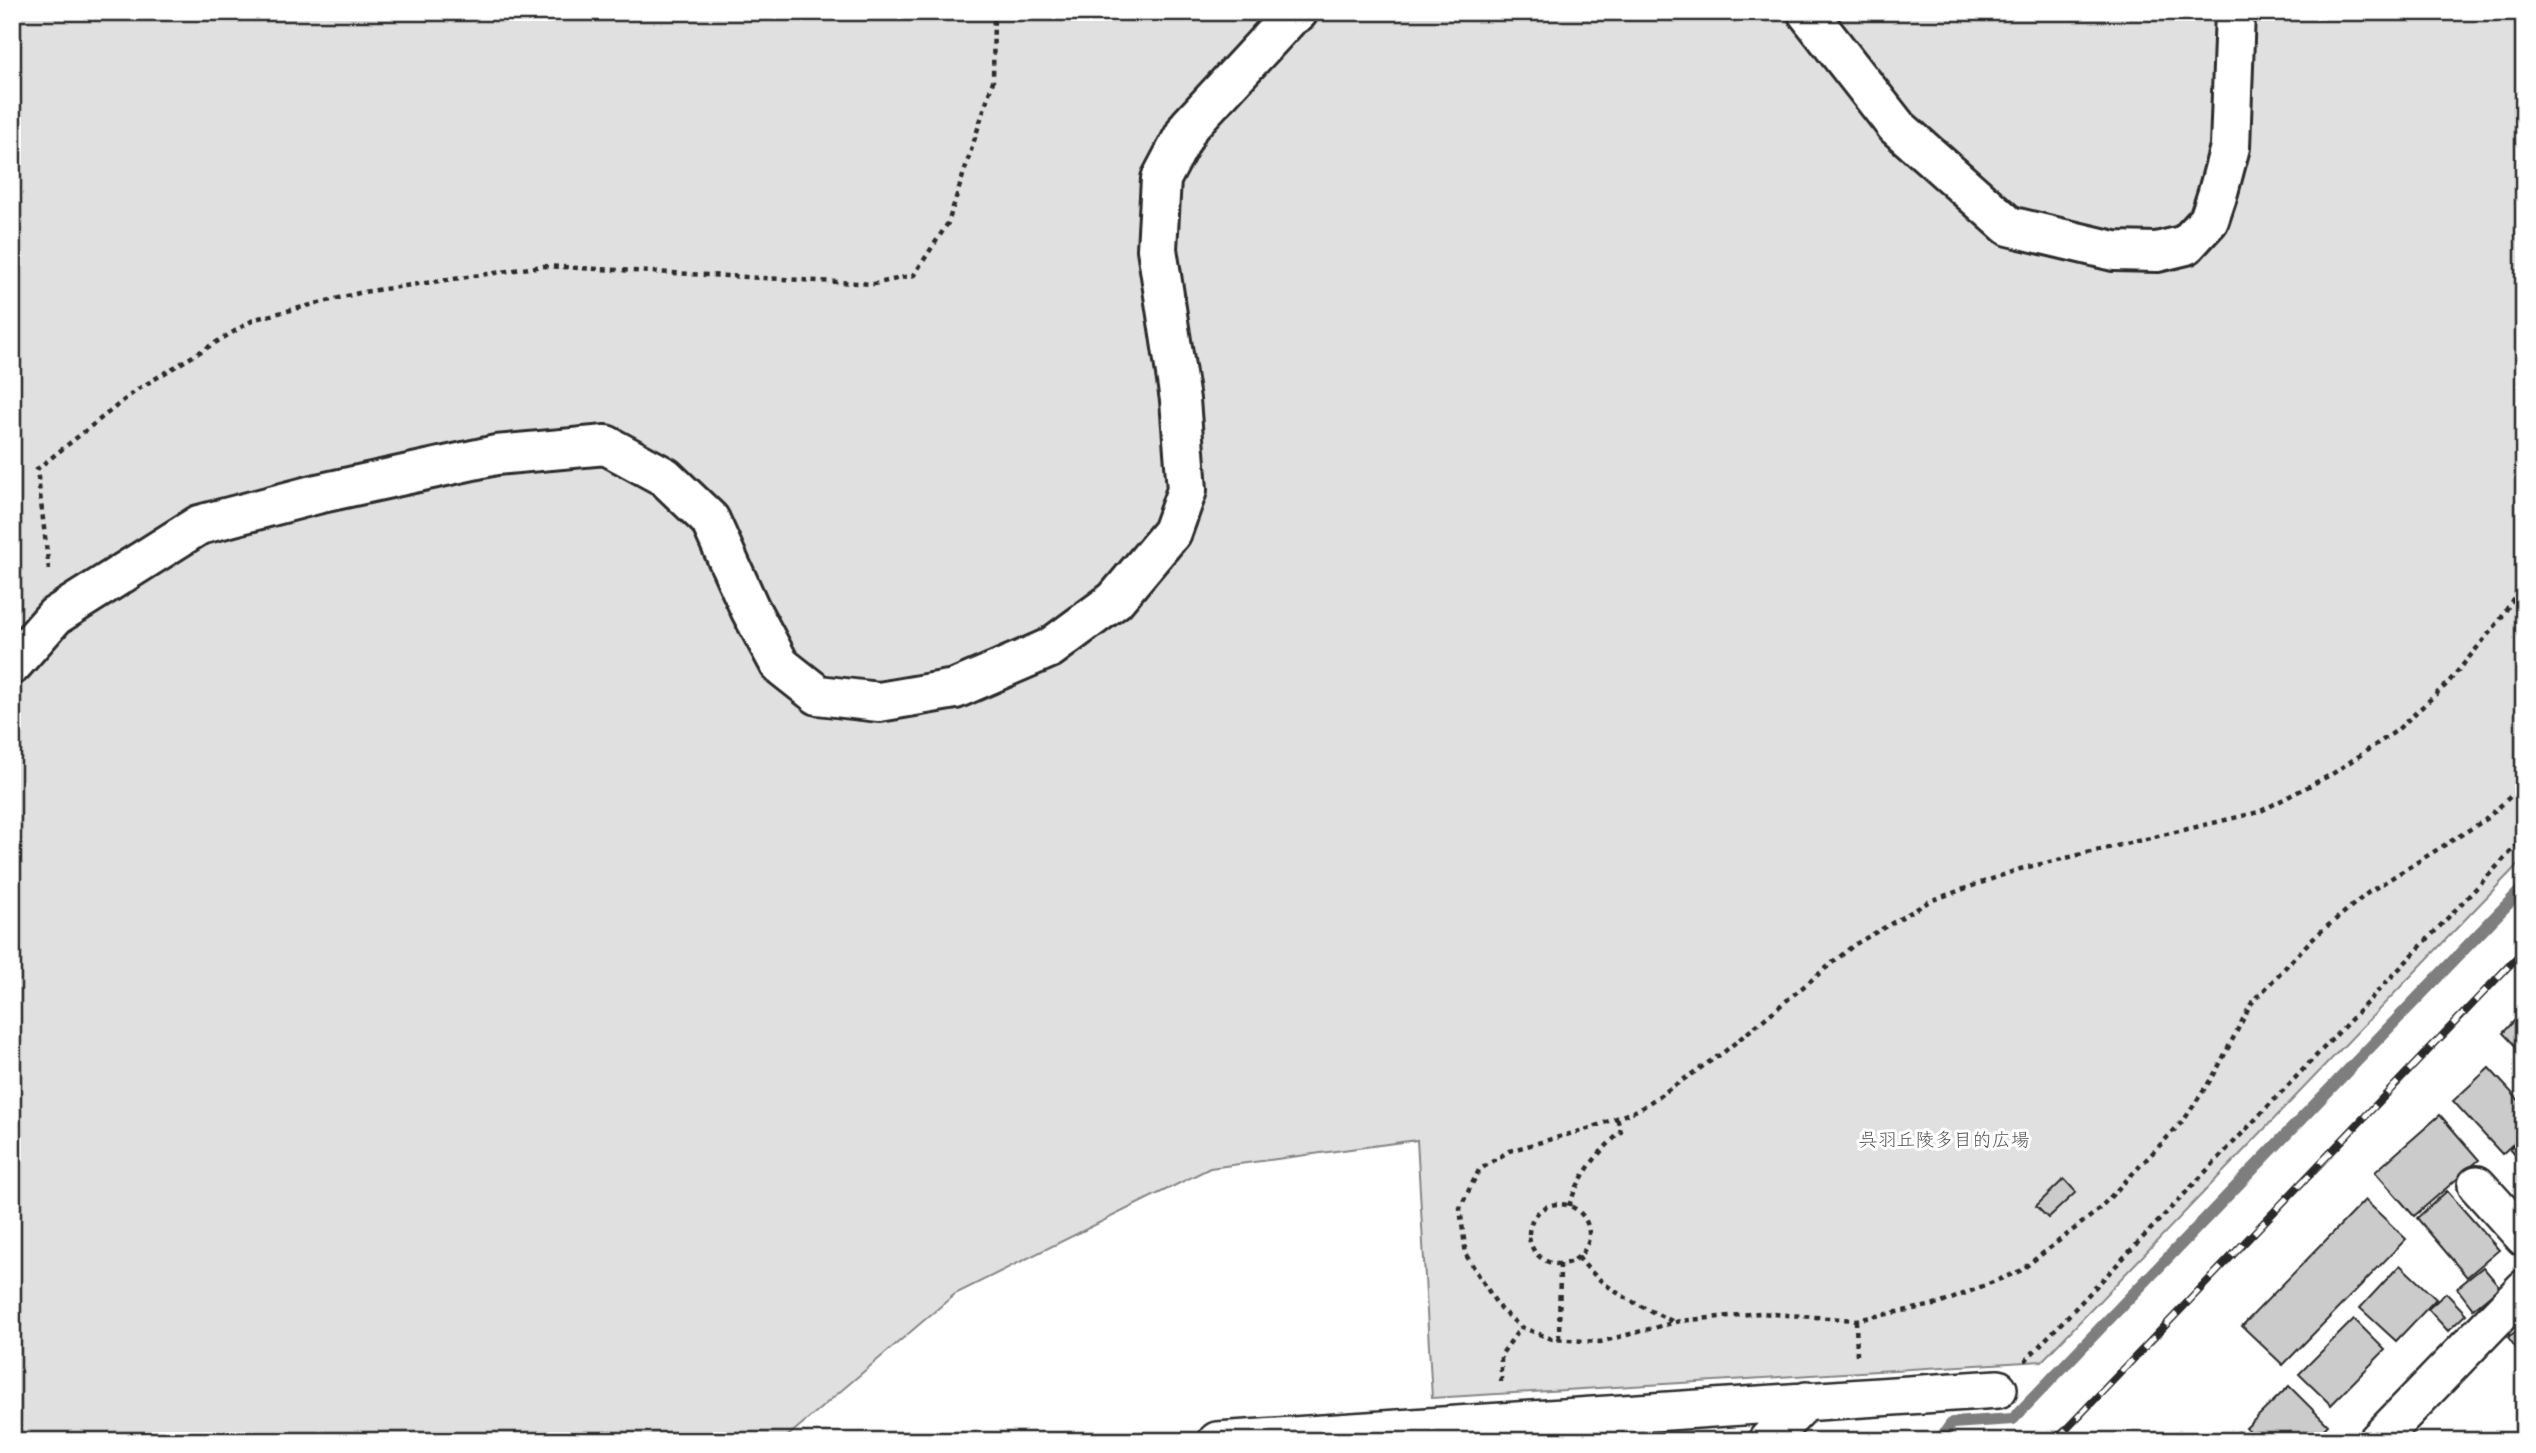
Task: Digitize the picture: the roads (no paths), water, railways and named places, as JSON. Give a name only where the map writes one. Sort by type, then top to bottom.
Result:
[{"type":"street","points":[[12,665],[55,616],[199,525],[317,494],[496,455],[606,445],[665,478],[710,520],[750,609],[780,665],[818,695],[879,702],[955,689],[1050,648],[1115,600],[1172,532],[1186,490],[1180,400],[1157,249],[1160,179],[1189,126],[1289,18],[1298,12]]},
{"type":"street","points":[[1807,12],[1896,126],[2009,226],[2114,251],[2157,253],[2186,245],[2209,220],[2217,196],[2230,147],[2235,12]]},
{"type":"street","points":[[2477,1185],[2524,1237]]},
{"type":"street","points":[[2391,1436],[2524,1289]]},
{"type":"street","points":[[1217,1441],[1408,1435],[1501,1423],[1998,1389]]},
{"type":"street","points":[[1767,1441],[1806,1401]]},
{"type":"waterway","points":[[1939,1441],[1952,1423],[2013,1419],[2524,887]]},
{"type":"railway","points":[[2055,1441],[2524,950]]},
{"type":"park label","name":"呉羽丘陵多目的広場","points":[[1944,1139]]}]
